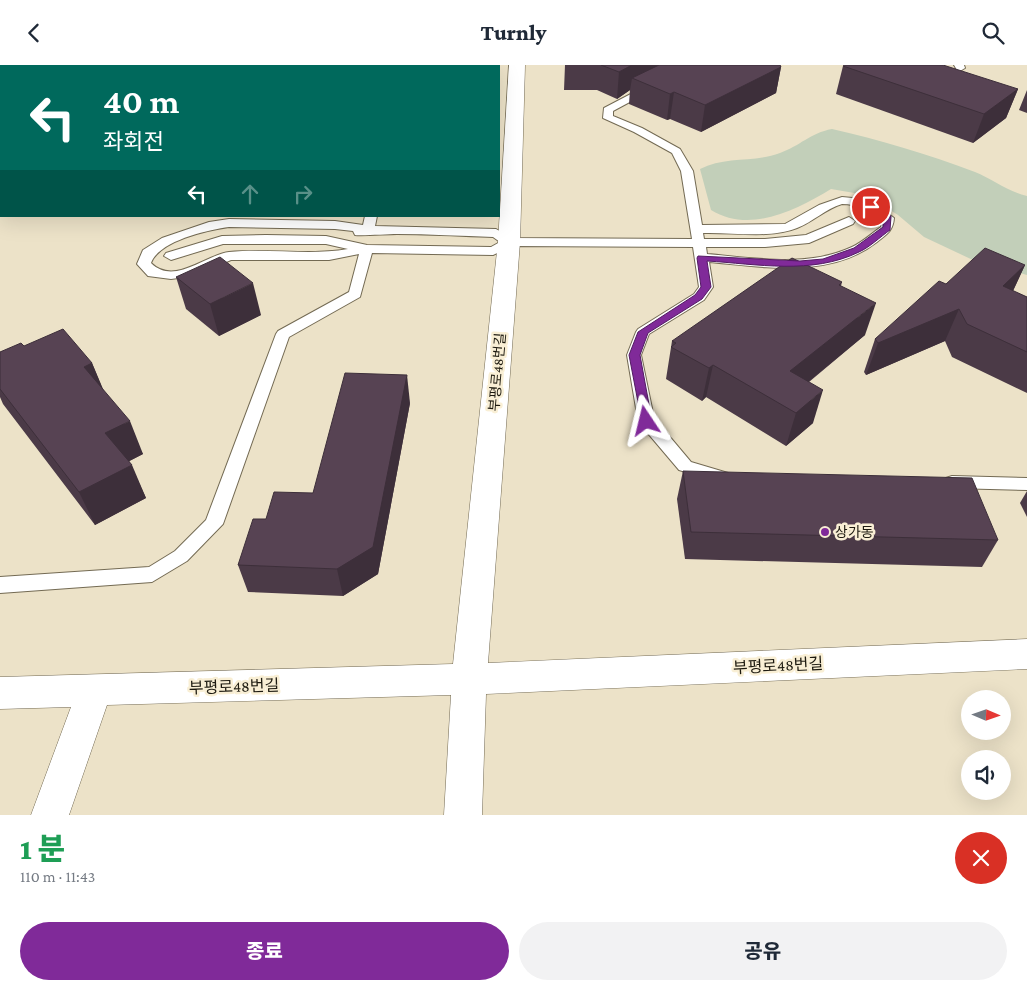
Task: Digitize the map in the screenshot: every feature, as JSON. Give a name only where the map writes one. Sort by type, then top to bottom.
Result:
[{"type":"street","name":"부평로48번길","points":[[463,815],[469,679],[509,242],[517,65]]},
{"type":"street","name":"부평로48번길","points":[[0,693],[469,679],[1027,654]]},
{"type":"street","points":[[50,815],[95,690]]},
{"type":"lane","points":[[656,84],[608,110],[608,118],[638,130],[676,151],[687,171],[706,287],[699,297],[643,332],[634,355],[646,421],[685,467],[719,477],[739,477]]},
{"type":"lane","points":[[509,242],[496,233],[368,230],[335,225],[229,223],[209,226],[167,241],[148,253],[144,264],[153,273],[171,275],[188,273],[229,256],[329,256],[366,249],[493,251],[509,242],[697,235],[781,228],[797,224],[834,201],[851,200],[871,207],[888,218],[887,228],[857,250],[824,262],[800,263],[702,258]]},
{"type":"lane","points":[[368,230],[370,217]]},
{"type":"lane","points":[[697,235],[765,243],[809,239],[849,221]]},
{"type":"lane","points":[[326,240],[368,230]]},
{"type":"lane","points":[[171,256],[222,240],[326,240],[366,249]]},
{"type":"lane","points":[[0,585],[152,574],[181,556],[214,524],[283,334],[355,295],[366,249]]},
{"type":"lane","points":[[933,482],[1027,484]]},
{"type":"green space","points":[[832,129],[940,159],[975,172],[1014,192],[1027,196],[1027,275],[975,261],[924,237],[898,215],[866,195],[831,189],[803,205],[757,219],[741,220],[726,217],[711,210],[700,169],[719,162],[760,158],[780,153],[817,133]]},
{"type":"building","points":[[601,65],[632,65],[619,72]]},
{"type":"building","points":[[659,65],[780,65],[781,67],[705,105],[674,92],[670,94],[632,78]]},
{"type":"building","points":[[943,65],[1018,89],[984,114],[843,66]]},
{"type":"building","points":[[985,248],[1025,265],[1003,286],[1027,297],[1027,352],[967,324],[959,309],[878,343],[875,339],[939,281],[946,284]]},
{"type":"building","points":[[220,257],[253,283],[210,304],[176,277]]},
{"type":"building","points":[[792,258],[842,282],[839,285],[876,303],[790,371],[823,390],[796,413],[713,365],[709,368],[671,347],[676,343],[672,341]]},
{"type":"building","points":[[63,329],[92,363],[84,367],[130,421],[105,433],[132,465],[79,492],[0,389],[0,352],[21,343],[24,346]]},
{"type":"building","points":[[345,373],[407,375],[373,547],[337,569],[238,565],[253,519],[266,519],[274,492],[313,493]]},
{"type":"building","points":[[683,471],[972,478],[998,540],[691,532]]},
{"type":"place","name":"상가동","points":[[825,532]]},
{"type":"route","points":[[646,421],[634,355],[643,332],[699,297],[706,287],[702,258],[800,263],[824,262],[857,250],[887,228],[888,218],[871,207]]}]
